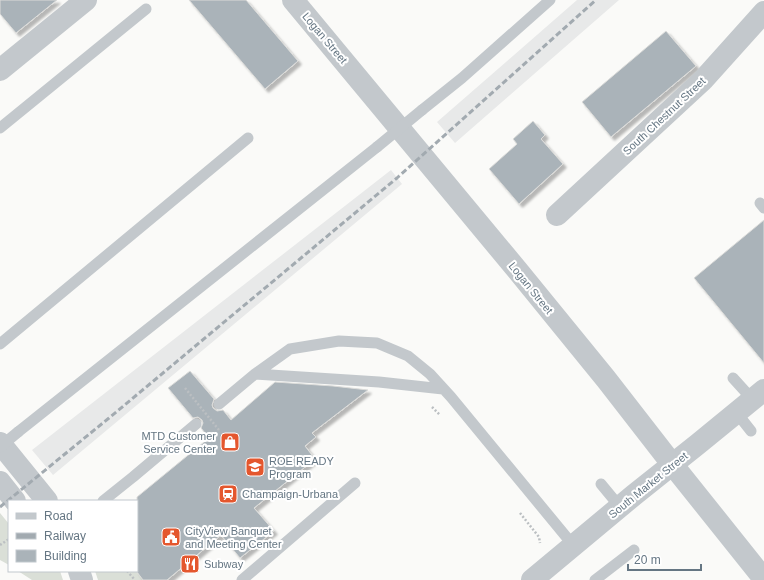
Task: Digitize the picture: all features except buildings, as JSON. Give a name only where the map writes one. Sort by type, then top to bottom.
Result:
[{"type":"street","points":[[2,63],[86,0]]},
{"type":"street","name":"Logan Street","points":[[293,0],[606,379],[764,579]]},
{"type":"street","name":"South Chestnut Street","points":[[557,215],[703,80],[764,12]]},
{"type":"street","name":"South Market Street","points":[[532,580],[751,400]]},
{"type":"street","points":[[0,443],[46,500]]},
{"type":"street","points":[[0,482],[15,500]]},
{"type":"lane","points":[[0,447],[462,78],[550,0]]},
{"type":"lane","points":[[0,128],[146,9]]},
{"type":"lane","points":[[0,344],[248,138]]},
{"type":"lane","points":[[219,404],[255,374],[290,349],[339,341],[377,343],[408,356],[430,374],[451,397],[573,545]]},
{"type":"lane","points":[[255,374],[379,382],[443,389]]},
{"type":"lane","points":[[733,378],[751,400],[750,431]]},
{"type":"lane","points":[[104,500],[133,478],[196,424]]},
{"type":"lane","points":[[242,580],[355,483]]},
{"type":"lane","points":[[601,484],[620,507]]},
{"type":"lane","points":[[596,580],[634,550]]},
{"type":"path","points":[[185,388],[219,430]]},
{"type":"path","points":[[128,572],[134,580]]},
{"type":"shaded area","points":[[577,0],[619,0],[455,143],[437,122]]},
{"type":"shaded area","points":[[391,170],[402,184],[53,475],[32,450]]},
{"type":"shaded area","points":[[0,513],[8,523],[8,564],[0,560]]},
{"type":"shaded area","points":[[20,572],[60,572],[63,580],[32,580]]},
{"type":"shaded area","points":[[95,572],[137,572],[143,580],[98,580]]},
{"type":"railway","points":[[9,500],[397,178],[596,0]]},
{"type":"railway","points":[[0,507],[8,500]]},
{"type":"place","name":"MTD Customer Service Center","points":[[230,442]]},
{"type":"place","name":"ROE READY Program","points":[[255,467]]},
{"type":"place","name":"Champaign-Urbana","points":[[228,494]]},
{"type":"place","name":"CityView Banquet and Meeting Center","points":[[171,537]]},
{"type":"place","name":"Subway","points":[[190,564]]}]
